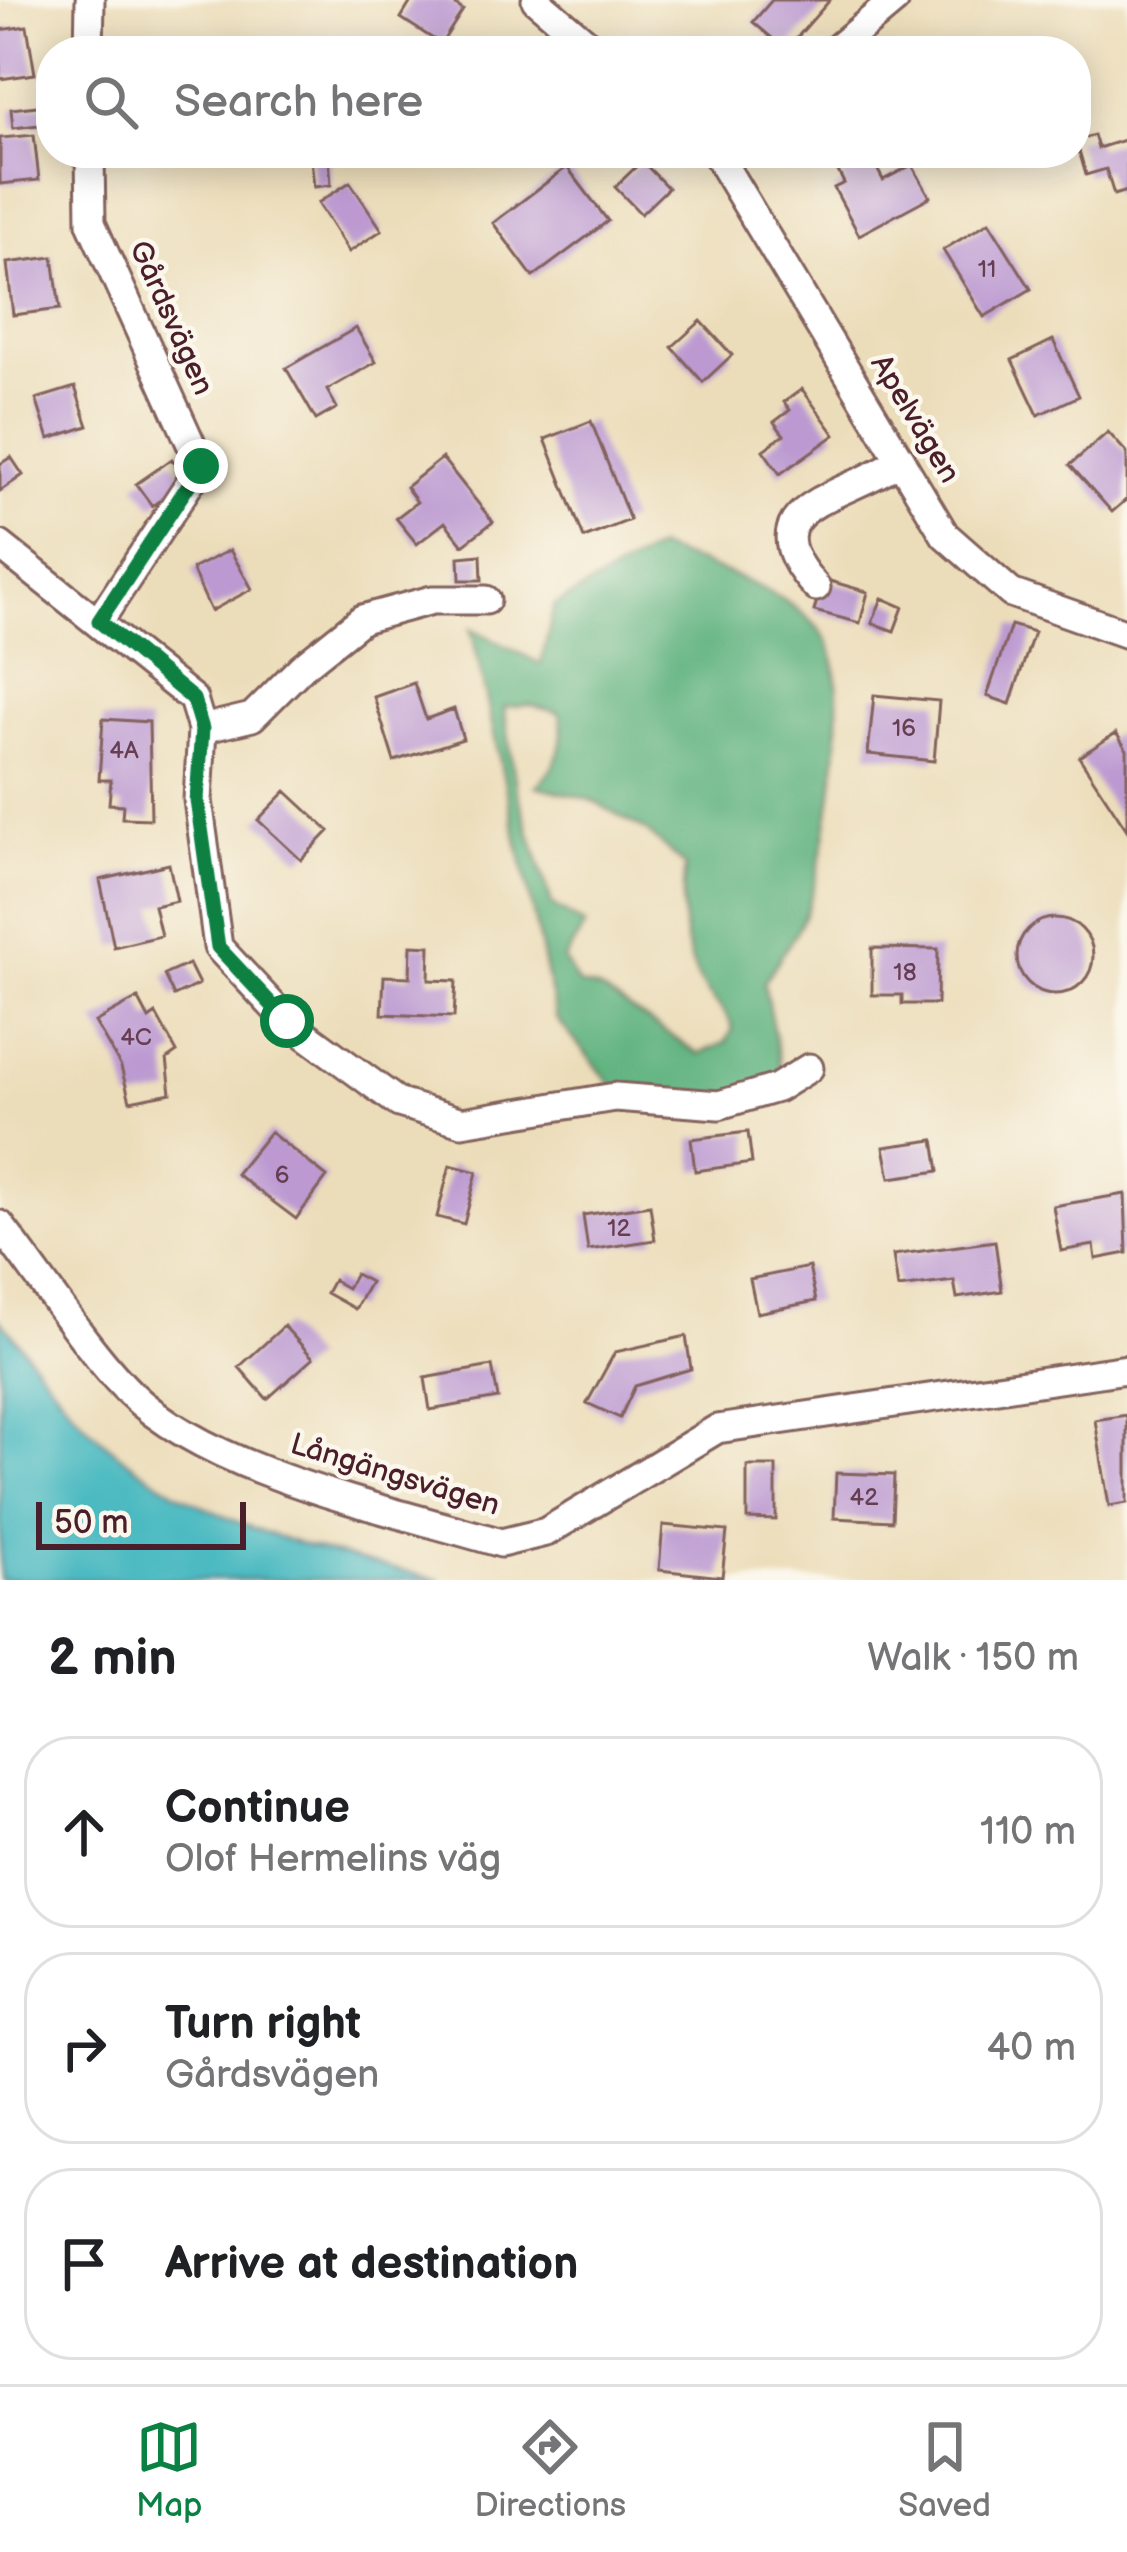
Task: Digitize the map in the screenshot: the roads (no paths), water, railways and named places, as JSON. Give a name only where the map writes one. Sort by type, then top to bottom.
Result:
[{"type":"street","points":[[89,36],[90,0]]},
{"type":"street","points":[[536,0],[578,36]]},
{"type":"street","points":[[852,36],[895,0]]},
{"type":"street","name":"Gårdsvägen","points":[[90,168],[91,223],[201,466],[99,621]]},
{"type":"street","name":"Apelvägen","points":[[727,168],[945,535],[1011,592],[1127,634]]},
{"type":"street","points":[[816,586],[788,549],[788,529],[803,509],[881,475],[901,459]]},
{"type":"street","points":[[0,545],[193,699],[202,729],[197,800],[218,947],[287,1021],[399,1103],[462,1122],[641,1097],[677,1105],[719,1105],[777,1088],[809,1068]]},
{"type":"street","points":[[202,729],[252,717],[302,667],[362,619],[432,600],[485,600]]},
{"type":"street","name":"Långängsvägen","points":[[0,1225],[127,1390],[170,1427],[216,1452],[501,1543],[546,1532],[717,1429],[1127,1369]]},
{"type":"water","points":[[0,1319],[88,1427],[166,1487],[300,1544],[442,1580],[0,1580]]}]
